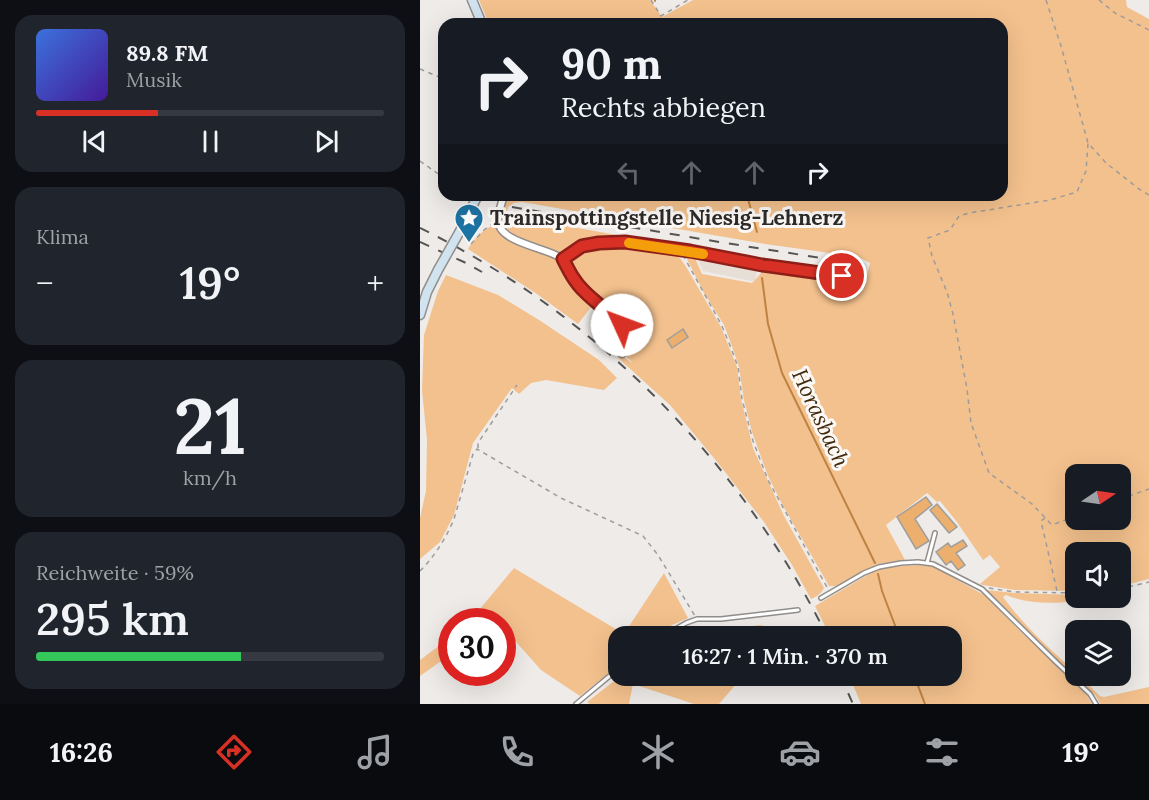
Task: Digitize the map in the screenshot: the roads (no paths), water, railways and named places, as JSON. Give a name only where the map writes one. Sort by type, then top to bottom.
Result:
[{"type":"main road","points":[[472,0],[480,18]]},
{"type":"main road","points":[[420,315],[427,292],[475,201]]},
{"type":"street","points":[[503,201],[498,220],[501,228],[513,240],[563,259],[584,291],[614,316],[625,330],[625,345],[622,354]]},
{"type":"lane","points":[[563,259],[582,246],[625,242],[842,276]]},
{"type":"lane","points":[[927,563],[935,533]]},
{"type":"lane","points":[[821,598],[879,567],[901,563],[933,564],[982,589],[1090,694],[1096,704]]},
{"type":"lane","points":[[679,626],[697,619],[721,619],[798,610]]},
{"type":"lane","points":[[576,704],[608,677]]},
{"type":"waterway","name":"Horasbach","points":[[749,201],[757,232]]},
{"type":"waterway","name":"Horasbach","points":[[762,278],[768,324],[782,373],[875,563]]},
{"type":"waterway","name":"Horasbach","points":[[878,574],[895,626]]},
{"type":"waterway","name":"Horasbach","points":[[918,686],[925,704]]},
{"type":"railway","points":[[512,207],[866,265]]},
{"type":"railway","points":[[420,228],[484,263],[546,303],[603,349],[657,399],[706,453],[751,511],[792,572],[822,626]]},
{"type":"railway","points":[[420,242],[482,272]]},
{"type":"railway","points":[[845,686],[853,704]]},
{"type":"place","name":"Trainspottingstelle Niesig-Lehnerz","points":[[469,244]]}]
